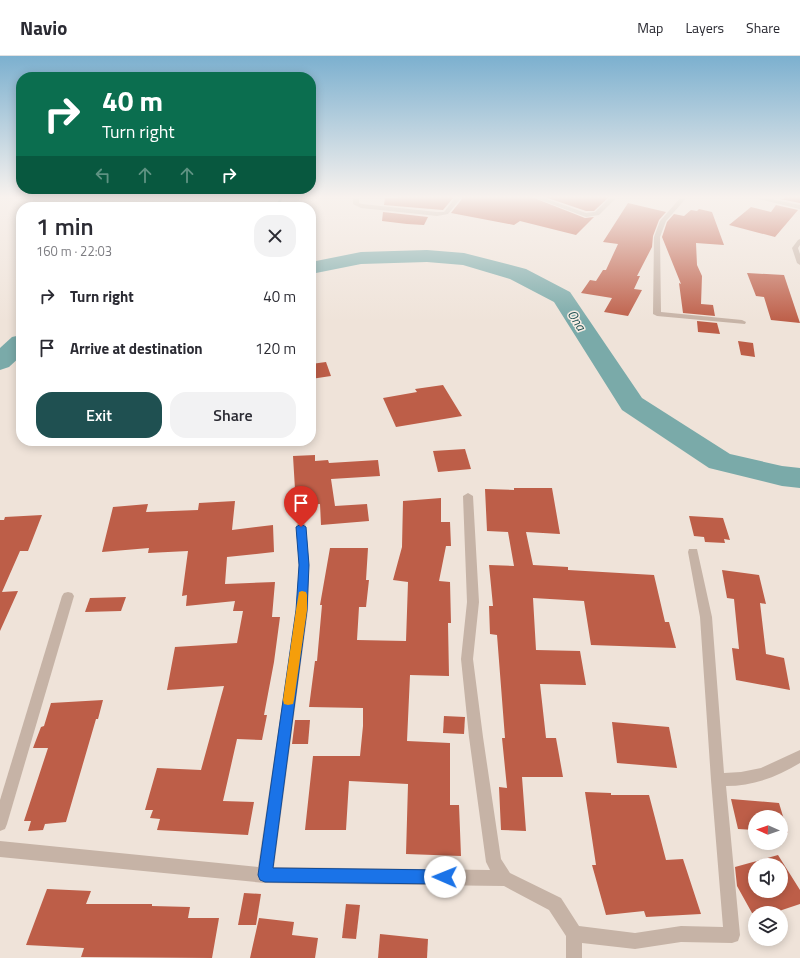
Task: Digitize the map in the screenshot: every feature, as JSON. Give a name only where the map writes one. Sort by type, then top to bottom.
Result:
[{"type":"street","points":[[657,238],[658,314],[742,322]]},
{"type":"street","points":[[799,259],[795,248],[800,241]]},
{"type":"street","points":[[468,496],[473,602],[468,659],[476,736],[494,862],[505,878]]},
{"type":"street","points":[[265,875],[302,610],[304,565],[301,527]]},
{"type":"street","points":[[574,934],[635,941],[681,934],[732,935],[718,780],[706,617],[693,552]]},
{"type":"street","points":[[0,824],[68,596]]},
{"type":"street","points":[[718,780],[742,780],[772,772],[800,756]]},
{"type":"street","points":[[0,849],[265,875],[505,878],[555,904],[574,934],[574,958]]},
{"type":"building","points":[[606,238],[653,238],[652,247],[637,276],[640,276],[634,289],[642,290],[628,316],[604,312],[612,298],[581,293],[590,280],[596,281],[603,270],[606,270],[618,244],[603,242]]},
{"type":"building","points":[[662,238],[721,238],[724,245],[696,243],[697,265],[702,276],[701,304],[713,305],[715,316],[683,313],[679,283],[681,284]]},
{"type":"building","points":[[747,273],[784,275],[800,323],[771,320],[764,297],[756,296]]},
{"type":"building","points":[[697,321],[717,323],[720,334],[698,332]]},
{"type":"building","points":[[738,341],[753,343],[755,357],[741,355]]},
{"type":"building","points":[[326,362],[331,376],[316,378],[316,363]]},
{"type":"building","points":[[443,385],[462,416],[396,427],[383,398],[417,392],[415,389]]},
{"type":"building","points":[[465,449],[471,469],[438,472],[433,451]]},
{"type":"building","points":[[315,455],[315,461],[328,460],[329,463],[378,460],[380,476],[331,479],[335,506],[367,504],[369,521],[321,525],[320,504],[296,506],[293,456]]},
{"type":"building","points":[[514,488],[552,488],[560,534],[526,532],[533,565],[568,567],[568,570],[654,575],[665,622],[669,622],[676,648],[591,645],[584,601],[533,598],[536,650],[580,651],[586,685],[540,684],[546,738],[556,738],[563,777],[522,777],[526,831],[501,830],[499,787],[507,788],[502,738],[505,738],[497,635],[490,634],[489,606],[493,606],[489,565],[514,566],[508,532],[487,531],[485,489],[514,490]]},
{"type":"building","points":[[441,498],[441,522],[450,522],[451,546],[446,546],[439,581],[450,582],[451,623],[448,623],[449,676],[410,675],[407,741],[450,743],[450,805],[459,805],[461,856],[406,854],[408,784],[349,781],[346,830],[305,830],[313,756],[360,756],[363,726],[363,708],[309,707],[315,661],[317,661],[322,605],[320,605],[330,548],[368,548],[366,580],[369,580],[366,607],[359,607],[357,640],[406,641],[408,582],[393,580],[402,547],[403,501]]},
{"type":"building","points":[[235,501],[232,530],[273,525],[274,552],[227,557],[225,584],[275,582],[272,617],[280,617],[274,662],[264,715],[267,715],[262,740],[237,739],[223,801],[254,802],[248,835],[157,830],[160,819],[150,818],[153,810],[145,810],[157,768],[201,770],[224,686],[167,690],[175,647],[237,643],[243,611],[233,611],[235,601],[186,606],[187,595],[182,596],[188,551],[148,553],[149,548],[102,552],[113,507],[148,504],[146,512],[198,510],[199,503]]},
{"type":"building","points":[[42,515],[28,551],[20,551],[2,592],[18,591],[0,631],[0,520],[4,520],[5,517]]},
{"type":"building","points":[[689,516],[723,518],[730,540],[724,539],[725,543],[705,542],[704,537],[694,536]]},
{"type":"building","points":[[722,570],[759,575],[766,604],[760,603],[766,654],[784,658],[790,690],[736,680],[732,648],[739,649],[734,599],[727,598]]},
{"type":"building","points":[[126,597],[121,611],[85,612],[90,598]]},
{"type":"building","points":[[103,700],[66,822],[45,824],[43,830],[28,831],[31,821],[24,821],[48,748],[33,748],[41,727],[44,726],[51,703]]},
{"type":"building","points":[[444,716],[465,717],[464,734],[443,733]]},
{"type":"building","points":[[295,720],[310,720],[308,744],[292,744]]},
{"type":"building","points":[[612,722],[669,727],[677,768],[617,763]]},
{"type":"building","points":[[585,792],[611,793],[611,795],[649,795],[666,860],[683,859],[701,914],[646,917],[644,911],[606,915],[592,865],[596,865]]},
{"type":"building","points":[[731,799],[779,803],[781,810],[748,810],[748,830],[738,829]]},
{"type":"building","points":[[778,855],[780,858],[767,858]]},
{"type":"building","points":[[748,863],[748,898],[788,898],[788,871],[800,890],[800,904],[788,908],[788,906],[748,906],[737,886],[735,867]]},
{"type":"building","points":[[47,889],[91,891],[86,904],[152,904],[152,906],[190,907],[188,918],[219,918],[212,958],[81,957],[84,948],[26,945]]},
{"type":"building","points":[[244,893],[261,894],[256,925],[238,925]]},
{"type":"building","points":[[346,904],[360,905],[356,939],[342,938]]},
{"type":"building","points":[[259,918],[294,922],[292,935],[318,938],[315,958],[250,958]]},
{"type":"building","points":[[380,934],[428,939],[427,958],[378,958]]},
{"type":"waterway","name":"Ona","points":[[316,267],[361,258],[427,256],[464,259],[518,274],[562,297],[632,404],[720,461],[782,476],[800,478]]},
{"type":"waterway","name":"Ona","points":[[0,362],[16,347]]},
{"type":"slow traffic","points":[[288,700],[302,610],[302,595]]},
{"type":"route","points":[[301,527],[304,565],[302,610],[286,715],[265,875],[445,877]]}]
